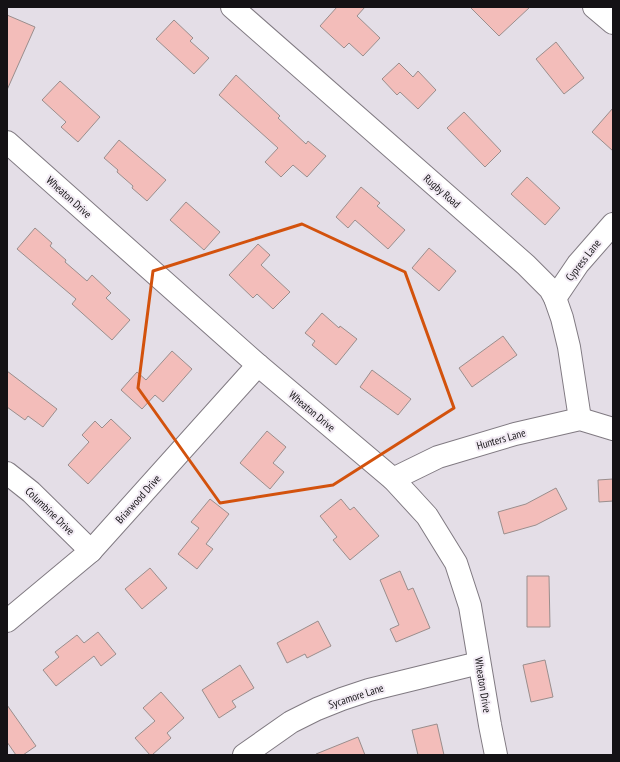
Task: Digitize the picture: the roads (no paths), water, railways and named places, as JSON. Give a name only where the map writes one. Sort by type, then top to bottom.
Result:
[{"type":"street","name":"Rugby Road","points":[[232,7],[526,265],[550,289],[562,318],[569,347],[580,419]]},
{"type":"street","points":[[594,7],[613,23]]},
{"type":"street","name":"Wheaton Drive","points":[[7,142],[258,366],[393,479],[427,516],[456,563],[470,606],[496,755]]},
{"type":"street","name":"Cypress Lane","points":[[555,298],[578,264],[613,224]]},
{"type":"street","name":"Briarwood Drive","points":[[7,621],[91,551],[258,366]]},
{"type":"street","name":"Hunters Lane","points":[[393,479],[438,457],[515,434],[580,419],[613,429]]},
{"type":"street","name":"Columbine Drive","points":[[7,473],[31,492],[91,551]]},
{"type":"street","name":"Sycamore Lane","points":[[244,755],[291,722],[342,699],[370,690],[479,663]]}]
